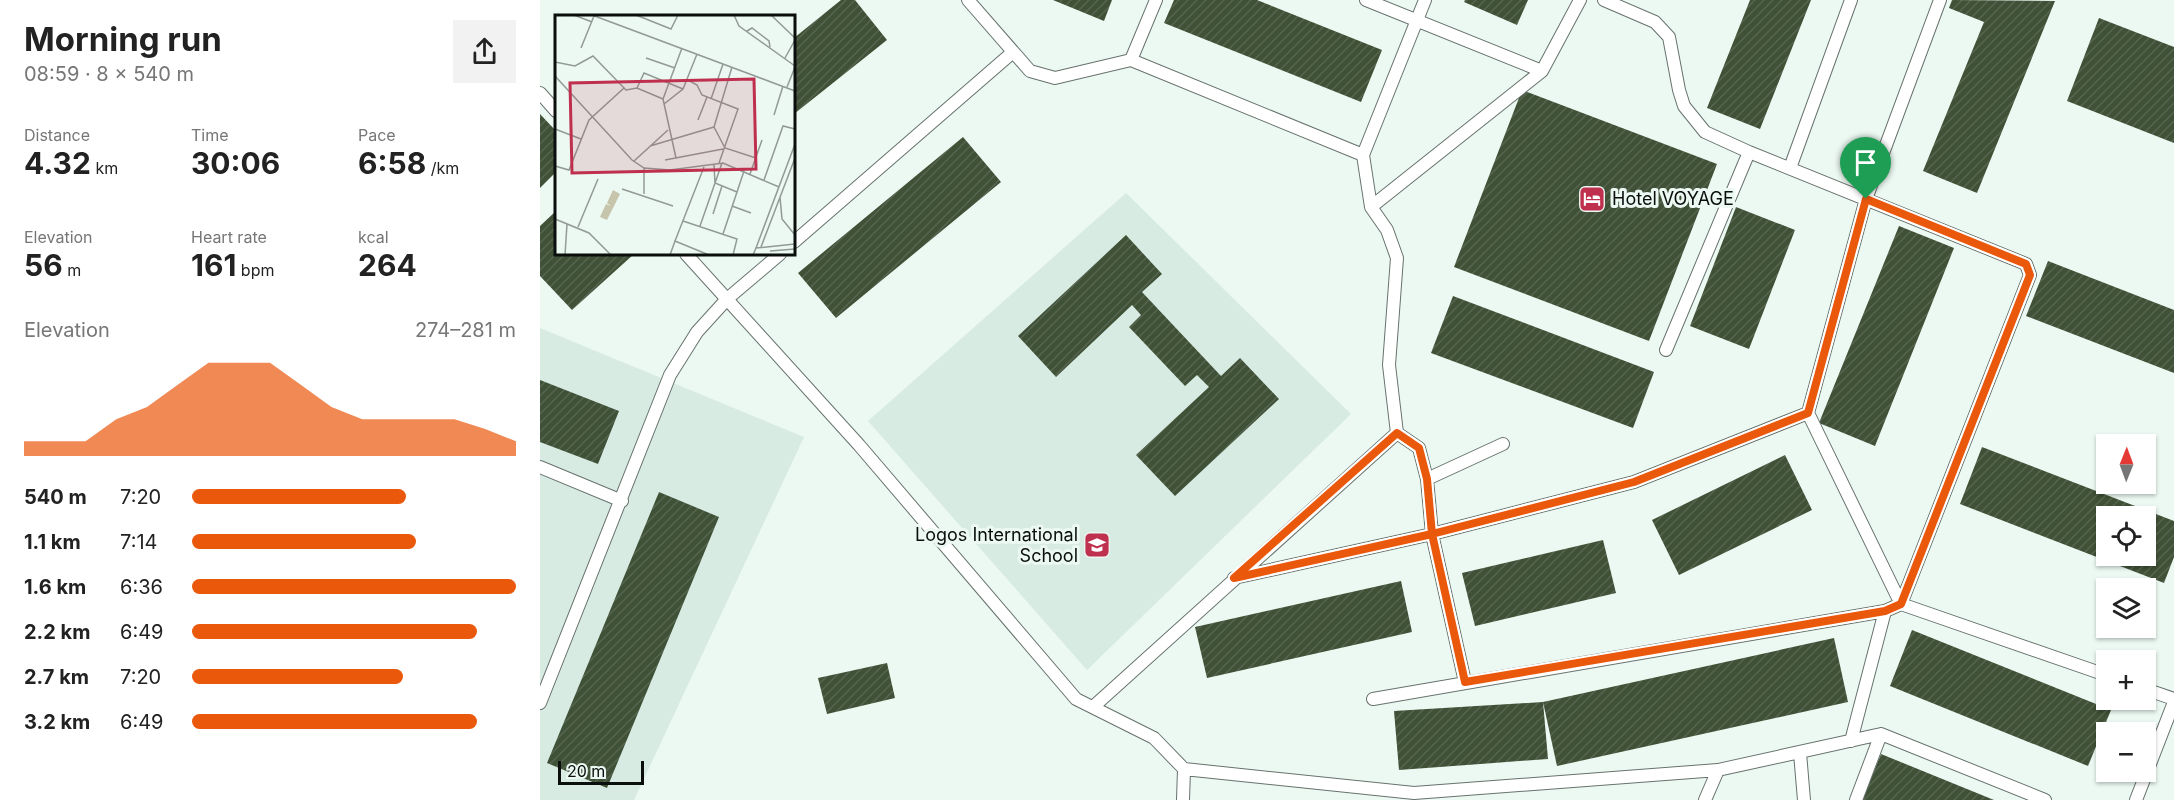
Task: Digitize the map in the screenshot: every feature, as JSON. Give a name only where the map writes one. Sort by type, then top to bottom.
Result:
[{"type":"lane","points":[[968,0],[1030,70],[1055,78],[1131,60],[1363,155]]},
{"type":"lane","points":[[1131,60],[1156,0]]},
{"type":"lane","points":[[1366,0],[1542,71]]},
{"type":"lane","points":[[1425,0],[1363,155],[1371,207],[1387,230],[1396,258],[1389,365],[1397,433],[1419,448],[1427,479],[1432,534],[1465,682]]},
{"type":"lane","points":[[1371,207],[1542,71],[1580,0]]},
{"type":"lane","points":[[1604,0],[1655,22],[1669,37],[1684,106],[1705,132],[2026,264],[2030,275],[1901,604]]},
{"type":"lane","points":[[1790,168],[1851,0]]},
{"type":"lane","points":[[1901,604],[1808,413],[1866,199],[1940,0]]},
{"type":"lane","points":[[795,241],[1013,52]]},
{"type":"lane","points":[[540,93],[555,110]]},
{"type":"lane","points":[[1666,350],[1749,152]]},
{"type":"lane","points":[[687,255],[859,445],[1077,699],[1154,738],[1184,769],[1414,794],[1718,770],[1881,734],[2045,800]]},
{"type":"lane","points":[[540,703],[622,501],[670,375],[697,332],[727,299],[779,255]]},
{"type":"lane","points":[[1234,578],[1432,534],[1634,482],[1808,413]]},
{"type":"lane","points":[[1093,707],[1397,433]]},
{"type":"lane","points":[[1427,479],[1503,444]]},
{"type":"lane","points":[[540,467],[622,501]]},
{"type":"lane","points":[[1373,699],[1885,611],[1901,604],[2096,672]]},
{"type":"lane","points":[[1851,741],[1885,611]]},
{"type":"lane","points":[[2136,800],[2174,700],[2156,693]]},
{"type":"lane","points":[[1856,800],[1881,734]]},
{"type":"lane","points":[[1800,753],[1804,800]]},
{"type":"lane","points":[[1183,800],[1184,769]]},
{"type":"lane","points":[[1705,800],[1718,770]]},
{"type":"shaded area","name":"Logos International School","points":[[1126,193],[1351,414],[1087,670],[868,421]]},
{"type":"shaded area","points":[[540,328],[804,437],[634,800],[540,800]]},
{"type":"building","points":[[841,0],[855,0],[887,40],[795,113],[795,37]]},
{"type":"building","points":[[1053,0],[1112,0],[1104,21]]},
{"type":"building","points":[[1174,0],[1257,0],[1382,50],[1361,102],[1164,23]]},
{"type":"building","points":[[1465,0],[1528,0],[1517,25],[1464,2]]},
{"type":"building","points":[[1750,0],[1811,0],[1760,129],[1707,108]]},
{"type":"building","points":[[1952,0],[2055,1],[1977,193],[1923,171],[1984,22],[1949,8]]},
{"type":"building","points":[[2099,18],[2174,47],[2174,143],[2067,101]]},
{"type":"building","name":"Hotel VOYAGE","points":[[1522,90],[1717,164],[1649,341],[1454,267]]},
{"type":"building","points":[[540,114],[555,130],[555,173],[540,188]]},
{"type":"building","points":[[963,137],[1001,182],[836,318],[798,273]]},
{"type":"building","points":[[1736,207],[1795,230],[1749,349],[1690,326]]},
{"type":"building","points":[[555,212],[555,255],[633,255],[572,310],[540,276],[540,226]]},
{"type":"building","points":[[1899,226],[1954,248],[1875,446],[1819,423]]},
{"type":"building","points":[[1126,235],[1162,274],[1142,292],[1221,376],[1240,358],[1279,399],[1175,496],[1136,455],[1209,387],[1197,375],[1185,386],[1129,327],[1141,315],[1132,305],[1056,377],[1018,336]]},
{"type":"building","points":[[2048,261],[2174,310],[2174,373],[2026,316]]},
{"type":"building","points":[[1453,296],[1654,372],[1633,428],[1431,353]]},
{"type":"building","points":[[540,380],[619,411],[598,464],[540,442]]},
{"type":"building","points":[[1982,447],[2096,491],[2096,494],[2104,494],[2135,506],[2096,506],[2096,557],[1960,504]]},
{"type":"building","points":[[1785,455],[1812,510],[1679,575],[1652,520]]},
{"type":"building","points":[[659,492],[719,517],[607,788],[547,763]]},
{"type":"building","points":[[2156,514],[2174,521],[2174,557],[2164,583],[2120,566],[2156,566]]},
{"type":"building","points":[[1603,540],[1616,593],[1475,626],[1462,573]]},
{"type":"building","points":[[1401,581],[1412,632],[1207,678],[1195,627]]},
{"type":"building","points":[[1912,630],[2096,704],[2096,710],[2111,710],[2106,722],[2096,722],[2096,747],[2088,766],[1890,686]]},
{"type":"building","points":[[1834,638],[1848,702],[1557,766],[1543,702]]},
{"type":"building","points":[[887,663],[895,698],[827,714],[818,678]]},
{"type":"building","points":[[1543,702],[1548,759],[1399,770],[1394,711]]},
{"type":"building","points":[[1881,754],[1994,800],[1862,800]]},
{"type":"place","name":"Hotel VOYAGE","points":[[1592,199]]},
{"type":"place","name":"Logos International School","points":[[1097,545]]},
{"type":"route","points":[[1866,199],[1808,413],[1634,482],[1432,534],[1427,479],[1419,448],[1397,433],[1234,578],[1432,534],[1465,682],[1885,611],[1901,604],[2030,275],[2026,264],[1866,199]]}]
